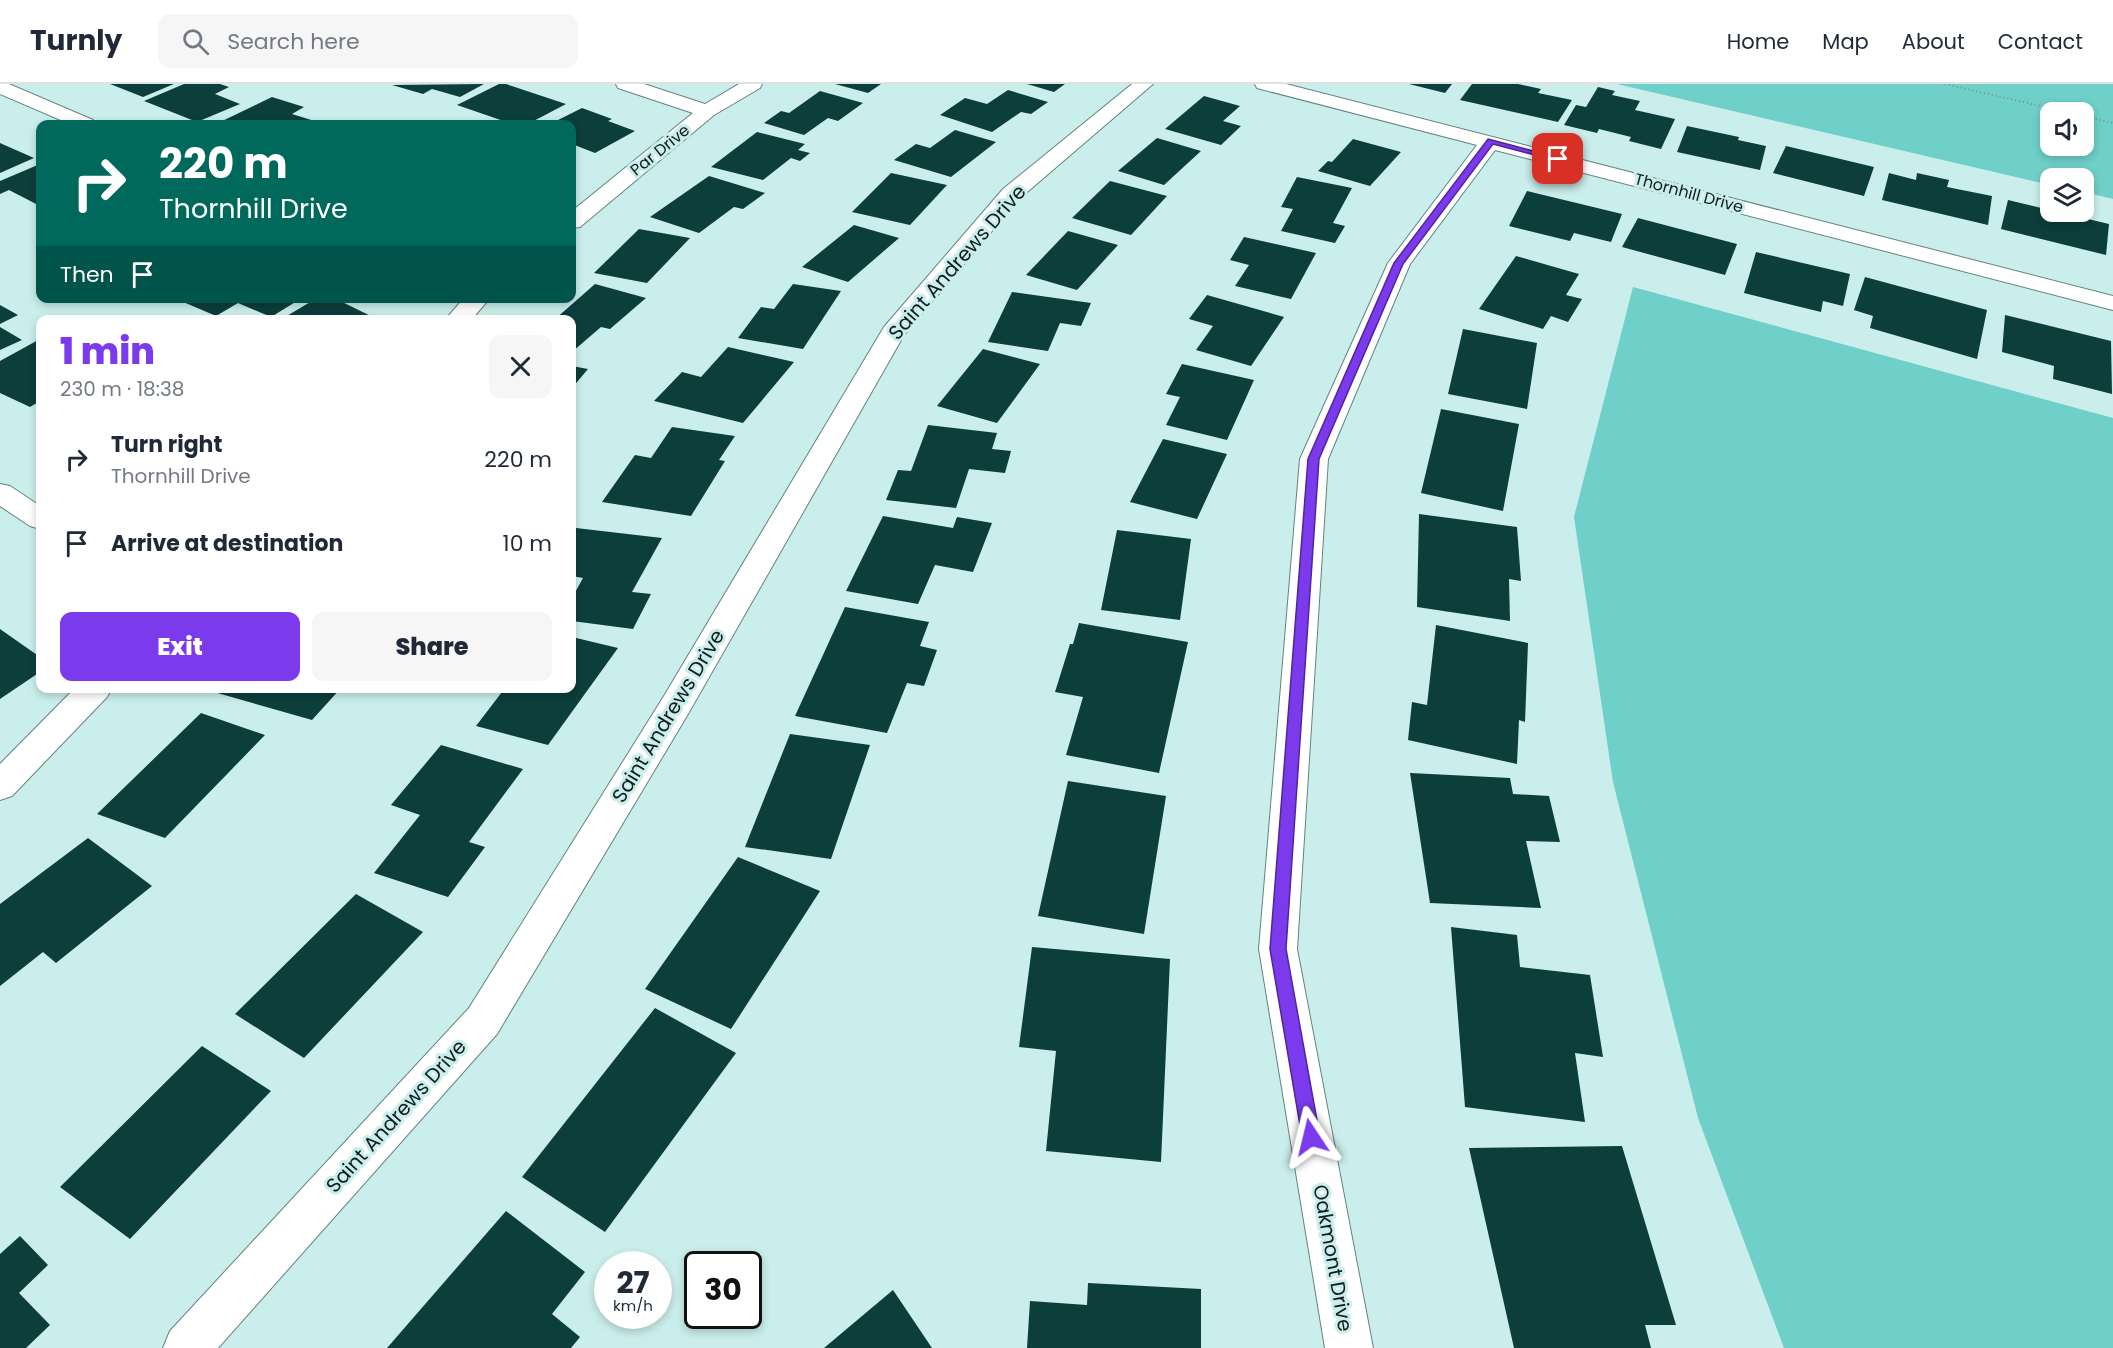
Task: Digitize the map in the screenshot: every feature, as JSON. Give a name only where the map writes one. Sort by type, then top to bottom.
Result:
[{"type":"street","points":[[625,84],[707,111]]},
{"type":"street","name":"Par Drive","points":[[576,219],[707,111],[753,84]]},
{"type":"street","name":"Saint Andrews Drive","points":[[187,1348],[483,1021],[676,705],[893,332],[1011,194],[1144,84]]},
{"type":"street","name":"Thornhill Drive","points":[[1264,84],[2113,303]]},
{"type":"street","points":[[0,87],[78,120]]},
{"type":"street","name":"Oakmont Drive","points":[[1349,1348],[1278,949],[1314,459],[1399,263],[1491,141]]},
{"type":"street","points":[[462,315],[473,303]]},
{"type":"street","points":[[0,493],[36,516]]},
{"type":"street","points":[[0,786],[91,693]]},
{"type":"path","points":[[1945,84],[2040,106]]},
{"type":"path","points":[[2094,118],[2113,123]]},
{"type":"shaded area","points":[[1617,84],[2113,84],[2113,199],[2094,194],[2094,168],[2040,168],[2040,183]]},
{"type":"shaded area","points":[[1633,287],[2113,418],[2113,1348],[1784,1348],[1698,1118],[1613,782],[1574,517]]},
{"type":"building","points":[[110,84],[174,84],[143,97]]},
{"type":"building","points":[[184,84],[220,84],[229,87],[215,94],[240,104],[202,120],[192,120],[144,101]]},
{"type":"building","points":[[484,84],[460,97],[432,89],[423,94],[392,85]]},
{"type":"building","points":[[499,84],[506,84],[566,104],[536,120],[500,120],[457,105]]},
{"type":"building","points":[[835,84],[881,84],[868,93]]},
{"type":"building","points":[[1027,84],[1065,84],[1054,92]]},
{"type":"building","points":[[1409,84],[1452,84],[1445,93]]},
{"type":"building","points":[[1472,84],[1518,84],[1541,89],[1538,93],[1572,100],[1558,122],[1460,100]]},
{"type":"building","points":[[1598,87],[1615,91],[1612,95],[1640,101],[1635,110],[1675,119],[1661,149],[1629,141],[1631,137],[1599,129],[1597,133],[1564,125],[1576,105],[1586,107]]},
{"type":"building","points":[[1008,90],[1048,102],[1031,114],[1021,112],[992,132],[940,115],[965,98],[987,104]]},
{"type":"building","points":[[820,91],[863,103],[838,121],[828,118],[804,135],[764,123],[781,111],[789,113]]},
{"type":"building","points":[[1204,96],[1240,106],[1223,121],[1241,126],[1221,145],[1165,129]]},
{"type":"building","points":[[272,97],[304,107],[292,114],[311,120],[224,120]]},
{"type":"building","points":[[582,108],[612,119],[608,121],[635,131],[595,153],[576,146],[576,120],[558,120]]},
{"type":"building","points":[[1687,126],[1739,137],[1738,140],[1766,146],[1760,170],[1677,152]]},
{"type":"building","points":[[955,130],[996,142],[951,177],[894,160],[916,144],[930,148]]},
{"type":"building","points":[[757,132],[805,144],[798,150],[810,153],[800,161],[791,158],[763,180],[711,167]]},
{"type":"building","points":[[1157,138],[1201,151],[1164,185],[1118,171]]},
{"type":"building","points":[[1353,139],[1401,152],[1370,186],[1318,171],[1328,161],[1332,162]]},
{"type":"building","points":[[0,143],[34,158],[0,173]]},
{"type":"building","points":[[1786,146],[1874,167],[1864,196],[1773,173]]},
{"type":"building","points":[[36,166],[36,204],[9,190],[0,194],[0,181]]},
{"type":"building","points":[[891,173],[947,185],[910,225],[852,212]]},
{"type":"building","points":[[1889,173],[1916,180],[1917,173],[1949,180],[1947,187],[1992,196],[1988,225],[1882,200]]},
{"type":"building","points":[[709,176],[765,193],[743,209],[734,207],[699,233],[650,217]]},
{"type":"building","points":[[1297,177],[1352,188],[1333,223],[1345,226],[1335,243],[1281,231],[1293,209],[1281,207]]},
{"type":"building","points":[[1110,181],[1167,196],[1131,235],[1072,218]]},
{"type":"building","points":[[1527,191],[1622,214],[1611,242],[1574,233],[1570,241],[1509,226]]},
{"type":"building","points":[[2008,200],[2040,208],[2040,222],[2094,220],[2109,224],[2106,255],[2001,229]]},
{"type":"building","points":[[1638,218],[1737,244],[1725,275],[1622,247]]},
{"type":"building","points":[[854,225],[899,238],[848,282],[802,267]]},
{"type":"building","points":[[639,229],[690,238],[647,283],[594,273]]},
{"type":"building","points":[[1068,231],[1118,245],[1077,290],[1026,275]]},
{"type":"building","points":[[1244,237],[1316,253],[1291,299],[1235,286],[1249,265],[1230,260]]},
{"type":"building","points":[[1756,252],[1850,274],[1843,306],[1823,301],[1821,312],[1744,293]]},
{"type":"building","points":[[1516,256],[1579,274],[1566,295],[1582,299],[1568,322],[1551,316],[1543,329],[1479,309]]},
{"type":"building","points":[[1865,277],[1987,310],[1977,359],[1870,328],[1873,316],[1854,310]]},
{"type":"building","points":[[595,284],[646,298],[610,329],[601,327],[576,349],[576,315],[560,315]]},
{"type":"building","points":[[793,284],[841,291],[803,349],[738,338],[761,307],[774,309]]},
{"type":"building","points":[[1012,292],[1091,303],[1081,326],[1060,323],[1048,351],[988,342]]},
{"type":"building","points":[[1207,295],[1284,317],[1251,366],[1196,350],[1213,326],[1189,319]]},
{"type":"building","points":[[186,303],[238,303],[214,315]]},
{"type":"building","points":[[238,303],[294,303],[274,315],[266,315]]},
{"type":"building","points":[[309,303],[344,303],[369,315],[288,315]]},
{"type":"building","points":[[0,305],[18,315],[0,324]]},
{"type":"building","points":[[2005,315],[2111,341],[2112,394],[2053,379],[2054,366],[2002,352]]},
{"type":"building","points":[[0,327],[22,340],[0,350]]},
{"type":"building","points":[[1463,329],[1537,343],[1527,409],[1448,394]]},
{"type":"building","points":[[36,341],[36,403],[30,407],[0,393],[0,361]]},
{"type":"building","points":[[728,347],[794,362],[743,423],[654,401],[682,372],[701,377]]},
{"type":"building","points":[[983,349],[1040,364],[997,423],[937,406]]},
{"type":"building","points":[[1182,364],[1254,380],[1227,440],[1166,425],[1180,397],[1166,394]]},
{"type":"building","points":[[576,367],[588,369],[576,383]]},
{"type":"building","points":[[1441,409],[1519,424],[1503,511],[1421,493]]},
{"type":"building","points":[[928,425],[997,433],[992,449],[1011,451],[1005,473],[969,469],[956,508],[886,500],[898,470],[911,471]]},
{"type":"building","points":[[672,427],[735,436],[719,460],[725,461],[691,516],[602,502],[635,455],[651,458]]},
{"type":"building","points":[[1163,439],[1227,454],[1197,519],[1130,502]]},
{"type":"building","points":[[1419,514],[1517,527],[1521,581],[1509,579],[1510,621],[1417,607]]},
{"type":"building","points":[[883,516],[953,528],[957,517],[992,523],[973,572],[935,565],[918,604],[846,591]]},
{"type":"building","points":[[576,528],[662,538],[632,592],[651,594],[633,629],[576,622],[576,591],[583,578],[576,577]]},
{"type":"building","points":[[1117,530],[1191,539],[1180,620],[1101,610]]},
{"type":"building","points":[[845,607],[929,622],[920,646],[937,650],[924,686],[907,683],[887,733],[795,716]]},
{"type":"building","points":[[1079,623],[1188,642],[1159,773],[1066,755],[1083,697],[1055,692]]},
{"type":"building","points":[[1436,625],[1528,643],[1525,722],[1519,720],[1517,764],[1408,740],[1412,702],[1427,705]]},
{"type":"building","points":[[0,629],[36,654],[36,675],[0,699]]},
{"type":"building","points":[[576,638],[618,648],[548,745],[476,726],[501,693],[576,693]]},
{"type":"building","points":[[218,693],[336,693],[312,720]]},
{"type":"building","points":[[201,713],[265,735],[165,838],[97,814]]},
{"type":"building","points":[[790,734],[870,745],[831,859],[745,847]]},
{"type":"building","points":[[441,745],[523,769],[469,842],[485,847],[448,897],[374,873],[420,815],[391,805]]},
{"type":"building","points":[[1410,773],[1510,778],[1513,794],[1549,796],[1560,842],[1526,841],[1541,908],[1430,903]]},
{"type":"building","points":[[1068,781],[1166,796],[1144,934],[1038,916]]},
{"type":"building","points":[[88,838],[152,886],[56,963],[43,952],[0,986],[0,904]]},
{"type":"building","points":[[738,857],[820,891],[731,1029],[645,989]]},
{"type":"building","points":[[356,894],[423,932],[304,1058],[235,1014]]},
{"type":"building","points":[[1451,927],[1517,935],[1520,967],[1590,975],[1603,1057],[1575,1053],[1585,1122],[1465,1107]]},
{"type":"building","points":[[1032,947],[1170,959],[1161,1162],[1046,1151],[1056,1051],[1019,1047]]},
{"type":"building","points":[[655,1008],[736,1053],[605,1232],[522,1177]]},
{"type":"building","points":[[202,1046],[271,1091],[130,1239],[60,1187]]},
{"type":"building","points":[[1622,1146],[1676,1325],[1645,1325],[1651,1348],[1514,1348],[1469,1148]]},
{"type":"building","points":[[506,1211],[585,1272],[552,1314],[580,1337],[571,1348],[387,1348]]},
{"type":"building","points":[[20,1236],[48,1265],[19,1293],[50,1325],[26,1348],[0,1348],[0,1254]]},
{"type":"building","points":[[1088,1283],[1201,1289],[1201,1348],[1027,1348],[1030,1301],[1087,1305]]},
{"type":"building","points":[[893,1290],[932,1348],[824,1348]]},
{"type":"route","points":[[1311,1137],[1278,949],[1314,459],[1399,263],[1491,141],[1558,159]]}]
